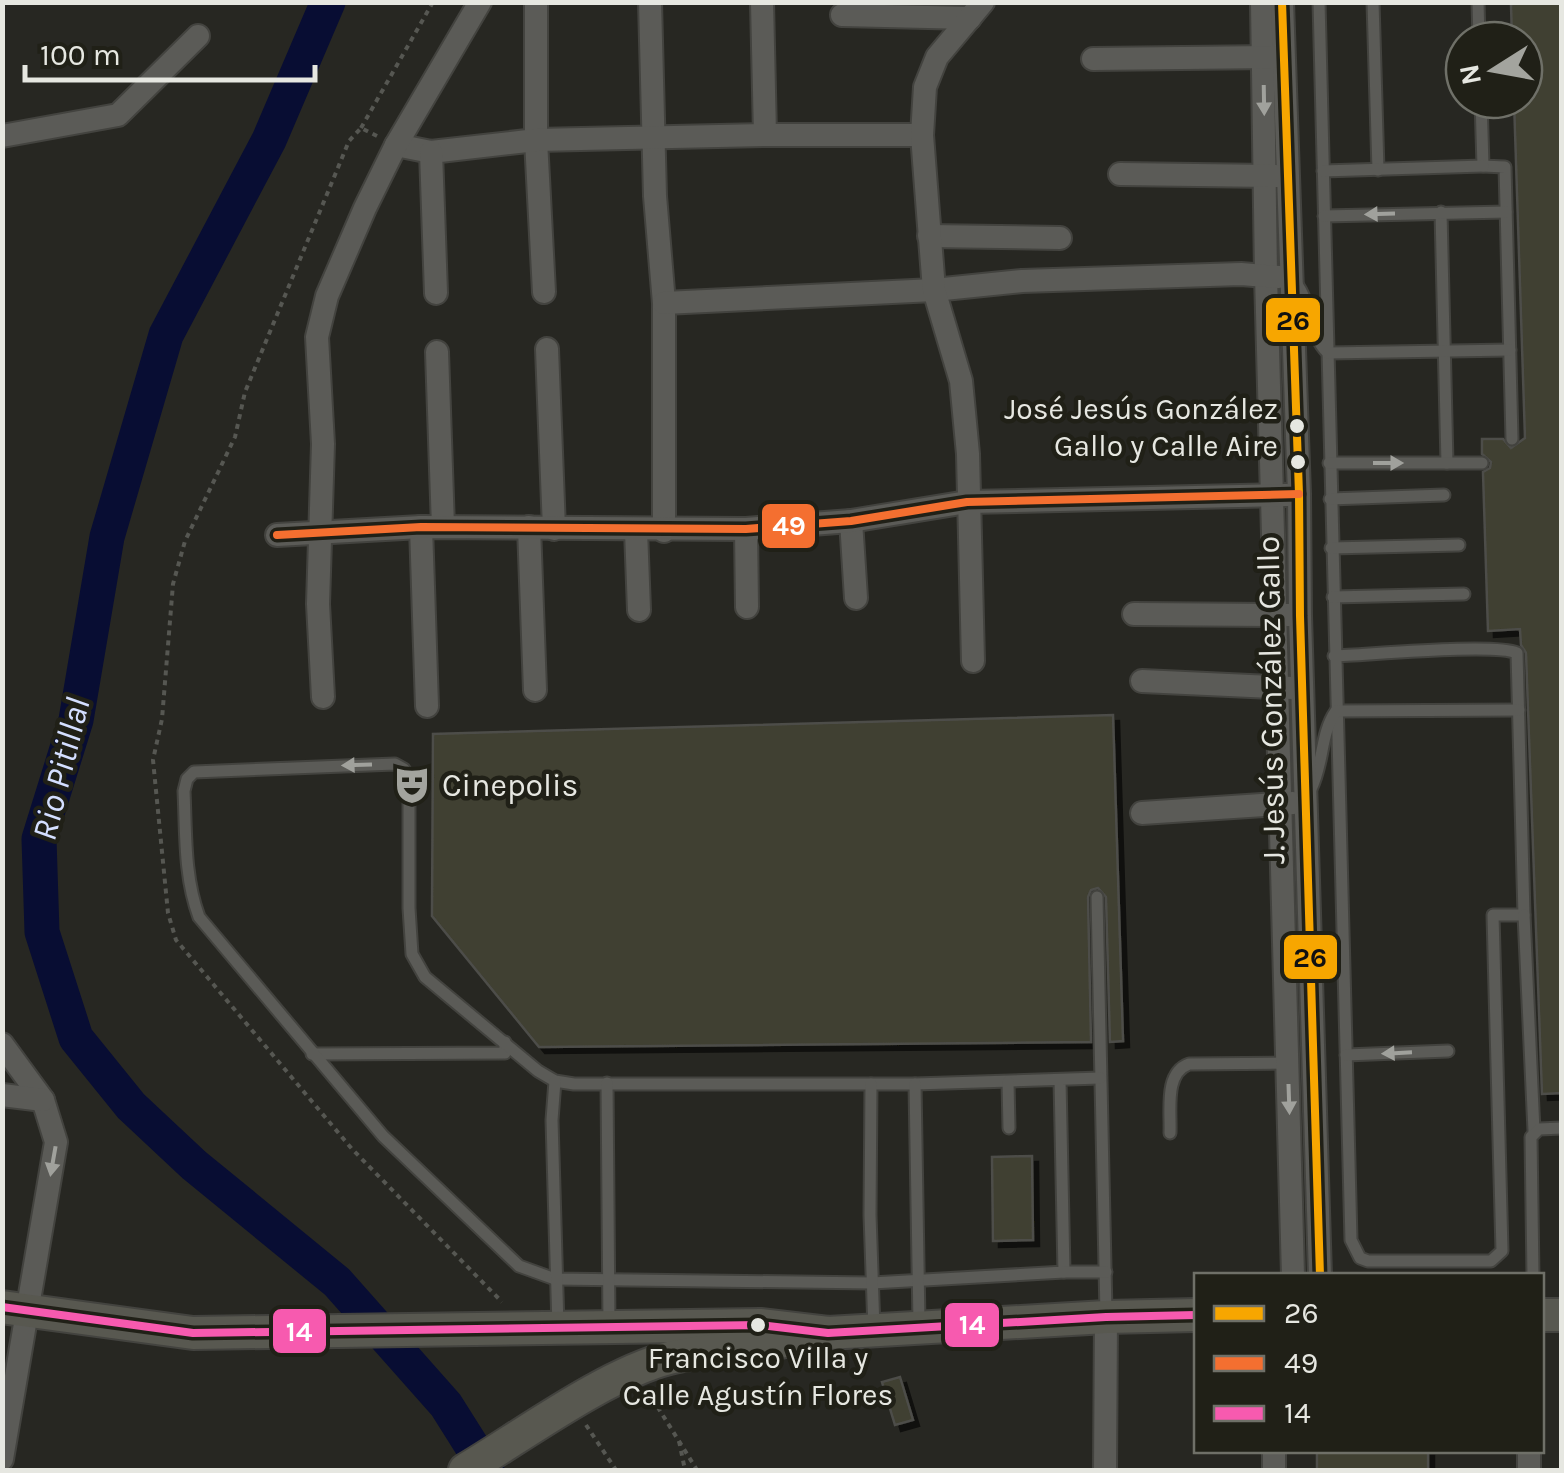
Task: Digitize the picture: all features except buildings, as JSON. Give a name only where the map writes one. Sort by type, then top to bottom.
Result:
[{"type":"street","points":[[323,697],[318,604],[323,444],[317,337],[327,296],[396,145],[480,2]]},
{"type":"street","points":[[536,2],[536,140],[544,292]]},
{"type":"street","points":[[650,2],[653,136],[664,303],[664,531]]},
{"type":"street","points":[[762,2],[765,134]]},
{"type":"street","name":"J. Jesús González Gallo","points":[[1262,2],[1274,57],[1290,176],[1320,1273]]},
{"type":"street","name":"J. Jesús González Gallo","points":[[1282,2],[1264,176],[1294,1273]]},
{"type":"street","points":[[842,16],[977,10]]},
{"type":"street","points":[[972,661],[968,454],[961,381],[934,290],[922,135],[925,88],[937,56],[977,10]]},
{"type":"street","points":[[2,136],[118,114],[198,36]]},
{"type":"street","points":[[1093,60],[1274,57]]},
{"type":"street","points":[[396,145],[430,152],[536,140],[765,134],[922,135]]},
{"type":"street","points":[[430,152],[436,293]]},
{"type":"street","points":[[1120,174],[1290,176]]},
{"type":"street","points":[[929,236],[1060,238]]},
{"type":"street","points":[[664,303],[934,290],[1022,280],[1266,275],[1292,279]]},
{"type":"street","points":[[546,348],[554,528]]},
{"type":"street","points":[[427,706],[437,352]]},
{"type":"street","points":[[278,535],[432,527],[746,529],[851,521],[967,502],[1300,494]]},
{"type":"street","points":[[851,521],[856,598]]},
{"type":"street","points":[[529,527],[534,690]]},
{"type":"street","points":[[746,529],[747,607]]},
{"type":"street","points":[[636,530],[639,610]]},
{"type":"street","points":[[1134,614],[1300,616]]},
{"type":"street","points":[[1142,681],[1302,688]]},
{"type":"street","points":[[1142,813],[1280,806],[1306,800]]},
{"type":"street","points":[[2,1044],[42,1100],[56,1142],[14,1309],[2,1459]]},
{"type":"street","points":[[2,1095],[42,1100]]},
{"type":"street","points":[[14,1309],[192,1332],[760,1325],[828,1333]]},
{"type":"street","points":[[465,1470],[559,1412],[669,1358],[828,1333],[1194,1315]]},
{"type":"street","points":[[1104,1470],[1106,1317]]},
{"type":"lane","points":[[1319,2],[1346,1056],[1354,1250],[1368,1261],[1496,1260],[1502,1250],[1493,915],[1524,915]]},
{"type":"lane","points":[[1374,2],[1378,170]]},
{"type":"lane","points":[[1482,120],[1483,166]]},
{"type":"lane","points":[[1323,171],[1505,167],[1512,438]]},
{"type":"lane","points":[[1441,212],[1447,462]]},
{"type":"lane","points":[[1324,216],[1506,212]]},
{"type":"lane","points":[[1292,279],[1311,310],[1318,343],[1328,353],[1510,350]]},
{"type":"lane","points":[[1329,463],[1482,463]]},
{"type":"lane","points":[[1330,499],[1444,496]]},
{"type":"lane","points":[[1331,548],[1459,545]]},
{"type":"lane","points":[[1332,597],[1464,594]]},
{"type":"lane","points":[[1334,656],[1512,650],[1517,656],[1534,1131],[1533,1273]]},
{"type":"lane","points":[[1336,710],[1518,710]]},
{"type":"lane","points":[[1306,800],[1320,764],[1328,723],[1336,710]]},
{"type":"lane","points":[[1100,1078],[915,1084],[555,1081],[425,977],[412,954],[409,779],[404,770],[395,764],[194,772],[187,779],[187,865],[199,918],[383,1136],[519,1266],[555,1279],[872,1283],[1106,1272]]},
{"type":"lane","points":[[1098,897],[1106,1317]]},
{"type":"lane","points":[[312,1054],[504,1053],[505,1042]]},
{"type":"lane","points":[[1346,1056],[1448,1051]]},
{"type":"lane","points":[[1170,1133],[1172,1078],[1179,1067],[1313,1062]]},
{"type":"lane","points":[[1060,1080],[1064,1272]]},
{"type":"lane","points":[[555,1081],[552,1120],[558,1328]]},
{"type":"lane","points":[[1008,1082],[1009,1128]]},
{"type":"lane","points":[[608,1084],[610,1328]]},
{"type":"lane","points":[[871,1084],[874,1330]]},
{"type":"lane","points":[[915,1084],[919,1327]]},
{"type":"lane","points":[[1534,1131],[1562,1128]]},
{"type":"path","points":[[152,760],[162,718],[172,584],[185,541],[235,438],[245,392],[349,141],[361,128],[433,2]]},
{"type":"path","points":[[361,128],[396,145]]},
{"type":"path","points":[[632,1373],[658,1403],[697,1470]]},
{"type":"path","points":[[559,1412],[616,1470]]},
{"type":"path","points":[[679,1436],[684,1470]]},
{"type":"waterway","name":"Rio Pitillal","points":[[328,2],[269,140],[166,335],[107,537],[76,720],[39,839],[42,932],[76,1038],[131,1106],[194,1165],[337,1282],[446,1405],[487,1470]]},
{"type":"transit line","name":"26","points":[[1282,2],[1320,1273]]},
{"type":"transit line","name":"49","points":[[277,535],[421,527],[746,529],[851,521],[967,502],[1299,494]]},
{"type":"transit line","name":"14","points":[[2,1307],[193,1333],[760,1325],[828,1333],[1194,1315]]},
{"type":"place","name":"José Jesús González Gallo y Calle Aire","points":[[1297,426]]},
{"type":"place","name":"Cinepolis","points":[[412,785]]},
{"type":"place","name":"Francisco Villa y Calle Agustín Flores","points":[[758,1325]]}]
